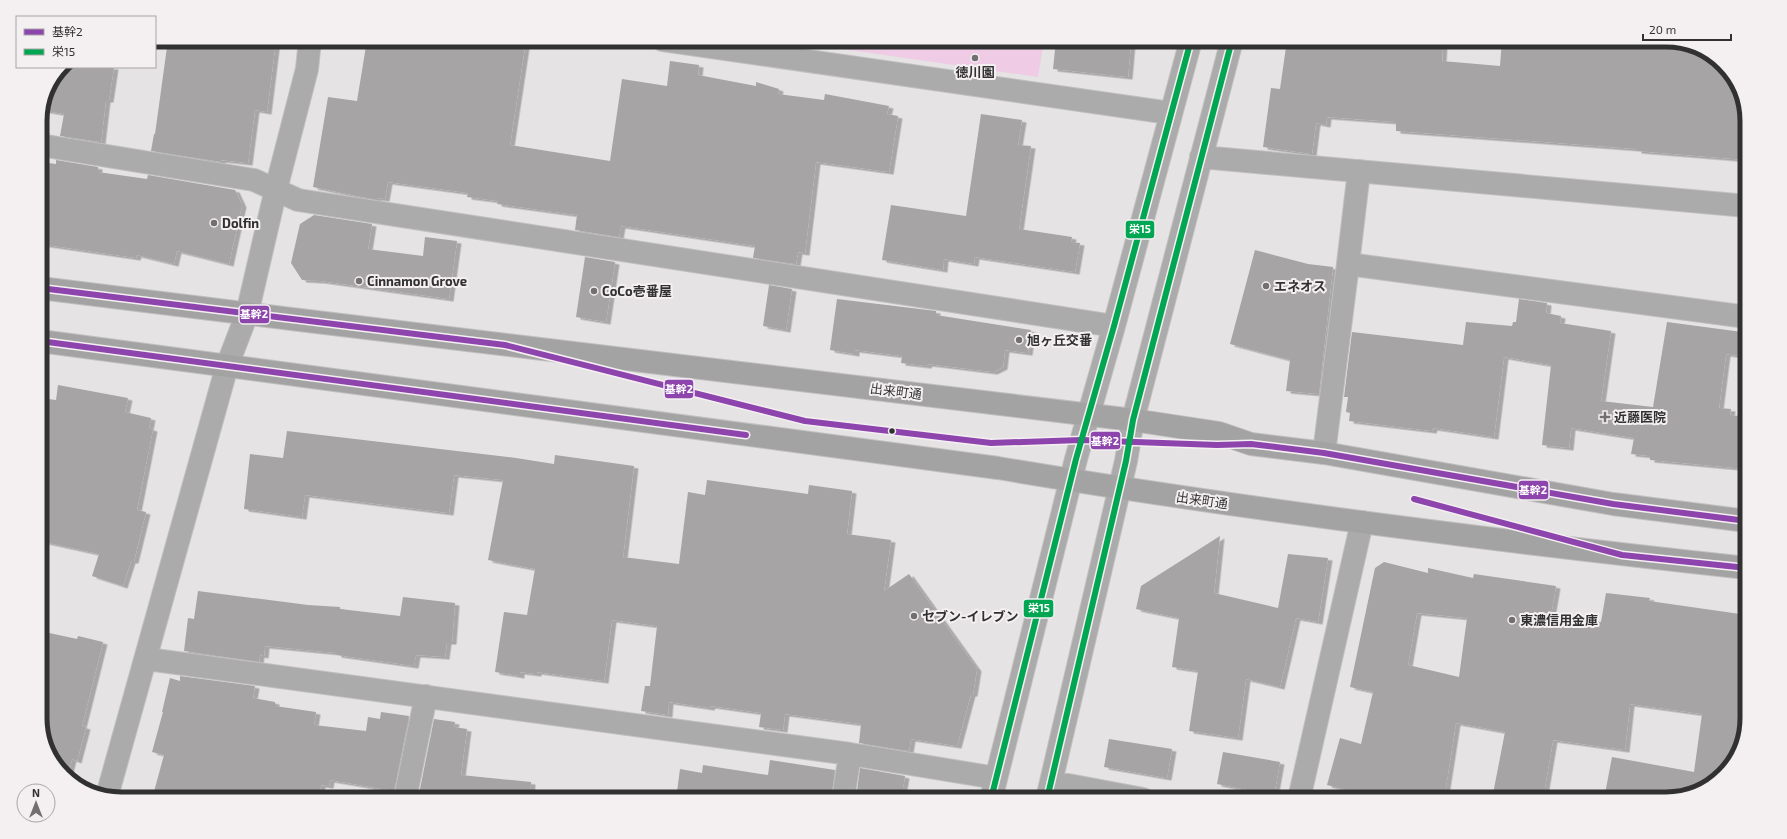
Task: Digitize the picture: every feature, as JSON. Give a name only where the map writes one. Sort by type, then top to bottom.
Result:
[{"type":"main road","name":"出来町通","points":[[47,289],[1133,420],[1219,433],[1251,444],[1324,453],[1613,504],[1740,520]]},
{"type":"main road","name":"出来町通","points":[[47,342],[998,468],[1118,488],[1362,522],[1622,555],[1740,567]]},
{"type":"street","points":[[108,791],[227,366],[247,314],[276,189],[307,69],[309,47]]},
{"type":"street","points":[[712,47],[1170,113]]},
{"type":"street","points":[[146,659],[850,754],[993,789],[1070,480],[1114,326],[1170,113],[1189,47]]},
{"type":"street","points":[[1070,792],[1050,790],[1118,488],[1126,461],[1133,420],[1230,47]]},
{"type":"street","points":[[47,146],[254,180],[298,200],[1114,326]]},
{"type":"street","points":[[1201,157],[1740,205]]},
{"type":"street","points":[[1324,453],[1359,171]]},
{"type":"street","points":[[1348,264],[1740,316]]},
{"type":"street","points":[[1301,792],[1362,522]]},
{"type":"street","points":[[406,792],[426,696]]},
{"type":"street","points":[[844,792],[850,754]]},
{"type":"shaded area","name":"徳川園","points":[[829,47],[1043,47],[1038,77]]},
{"type":"building","points":[[167,47],[275,47],[267,112],[255,110],[248,163],[221,160],[222,162],[151,151],[155,134]]},
{"type":"building","points":[[366,47],[525,47],[510,145],[610,161],[622,79],[667,86],[670,61],[699,65],[698,75],[756,86],[756,82],[779,89],[778,94],[824,100],[825,94],[889,106],[887,114],[898,116],[889,172],[816,162],[805,253],[798,252],[796,264],[753,258],[755,246],[621,226],[619,237],[575,230],[577,215],[497,204],[498,201],[467,197],[468,193],[388,182],[385,199],[377,198],[377,200],[313,187],[328,97],[357,101]]},
{"type":"building","points":[[1055,47],[1131,47],[1128,77],[1053,69]]},
{"type":"building","points":[[1286,47],[1443,47],[1442,61],[1500,66],[1501,47],[1680,48],[1703,57],[1711,62],[1725,76],[1730,84],[1739,107],[1740,159],[1637,151],[1637,149],[1396,131],[1396,122],[1327,117],[1326,125],[1316,123],[1312,154],[1263,147],[1271,88],[1280,89]]},
{"type":"building","points":[[70,68],[114,68],[109,100],[106,100],[101,142],[60,136],[64,114],[48,111],[51,98],[65,72]]},
{"type":"building","points":[[981,114],[1022,120],[1018,145],[1031,146],[1019,229],[1072,237],[1071,242],[1080,243],[1075,272],[975,257],[974,264],[944,259],[943,270],[882,260],[891,205],[966,216]]},
{"type":"building","points":[[56,160],[98,167],[98,172],[147,179],[148,175],[235,190],[242,205],[229,264],[177,251],[174,264],[137,255],[136,258],[47,245],[47,163],[56,164]]},
{"type":"building","points":[[314,215],[372,224],[368,249],[423,256],[425,237],[457,241],[449,299],[321,281],[302,280],[291,263],[300,224]]},
{"type":"building","points":[[1255,250],[1308,264],[1333,267],[1319,394],[1286,391],[1290,360],[1230,344]]},
{"type":"building","points":[[585,257],[615,262],[606,322],[576,317]]},
{"type":"building","points":[[769,285],[792,289],[786,330],[763,326]]},
{"type":"building","points":[[837,299],[936,311],[936,315],[1031,330],[1028,353],[1005,350],[1003,367],[993,372],[928,364],[927,366],[901,363],[902,356],[855,350],[855,354],[830,350]]},
{"type":"building","points":[[1519,299],[1547,303],[1546,313],[1561,316],[1560,323],[1611,331],[1601,401],[1653,407],[1667,322],[1740,332],[1739,356],[1726,354],[1719,408],[1731,409],[1730,415],[1740,416],[1740,468],[1650,460],[1650,456],[1631,454],[1634,438],[1571,428],[1569,448],[1542,445],[1551,365],[1504,357],[1494,437],[1433,428],[1432,431],[1349,421],[1350,413],[1346,412],[1348,397],[1344,397],[1352,332],[1463,345],[1466,322],[1512,326],[1513,322],[1516,322]]},
{"type":"building","points":[[58,385],[128,398],[125,412],[151,418],[149,428],[153,429],[137,510],[146,512],[134,561],[131,561],[123,586],[92,576],[99,554],[47,543],[47,399],[56,400]]},
{"type":"building","points":[[287,431],[516,458],[554,464],[555,455],[634,466],[623,557],[679,564],[688,492],[705,495],[707,480],[808,494],[809,485],[852,491],[847,534],[891,540],[884,591],[909,574],[977,669],[973,694],[971,694],[957,746],[911,739],[909,751],[859,743],[861,724],[785,714],[783,730],[759,727],[761,713],[711,706],[710,708],[669,702],[668,715],[641,711],[645,686],[650,686],[657,626],[612,620],[604,681],[537,672],[537,674],[520,672],[520,676],[495,672],[504,612],[527,615],[535,569],[488,560],[503,480],[454,475],[449,513],[305,495],[302,517],[244,509],[250,454],[283,458]]},
{"type":"building","points":[[1220,536],[1214,593],[1278,608],[1288,554],[1328,558],[1318,622],[1296,618],[1280,687],[1246,679],[1238,738],[1189,731],[1198,671],[1172,667],[1179,618],[1136,609],[1141,586]]},
{"type":"building","points":[[1384,562],[1428,573],[1428,568],[1473,578],[1474,574],[1556,586],[1551,615],[1601,622],[1606,593],[1650,598],[1649,601],[1740,614],[1740,718],[1739,732],[1736,741],[1725,763],[1715,774],[1694,786],[1675,791],[1605,792],[1612,757],[1694,772],[1702,714],[1630,704],[1625,750],[1553,740],[1544,792],[1493,792],[1505,732],[1456,723],[1445,792],[1354,792],[1327,785],[1340,738],[1361,744],[1373,692],[1350,687],[1375,568]],"holes":[[[1417,613],[1467,618],[1459,677],[1408,665]]]},
{"type":"building","points":[[198,591],[308,605],[340,607],[340,609],[400,616],[403,597],[455,603],[452,642],[447,642],[445,657],[416,655],[414,666],[337,655],[337,653],[265,646],[264,656],[260,655],[259,662],[184,651],[188,618],[194,619]]},
{"type":"building","points":[[47,633],[77,639],[78,636],[103,642],[82,726],[86,727],[77,761],[72,759],[69,771],[55,750],[48,732]]},
{"type":"building","points":[[180,676],[255,686],[253,698],[275,702],[275,706],[316,712],[314,725],[366,731],[368,717],[380,719],[381,712],[409,716],[394,791],[330,780],[329,786],[321,785],[320,792],[154,792],[164,755],[152,752],[163,712],[170,678],[180,681]]},
{"type":"building","points":[[434,719],[455,722],[454,727],[467,729],[461,775],[531,782],[530,792],[419,792]]},
{"type":"building","points":[[1109,739],[1172,749],[1167,778],[1104,767]]},
{"type":"building","points":[[1223,752],[1280,762],[1275,792],[1258,792],[1217,784]]},
{"type":"building","points":[[770,760],[835,770],[832,792],[677,792],[680,769],[702,773],[703,765],[768,775]]},
{"type":"building","points":[[860,768],[905,776],[902,792],[857,792]]},
{"type":"transit line","name":"栄15","points":[[993,792],[1076,459],[1114,326],[1189,47]]},
{"type":"transit line","name":"栄15","points":[[1049,792],[1126,461],[1133,420],[1230,47]]},
{"type":"transit line","name":"基幹2","points":[[47,289],[505,345],[805,421],[991,443],[1081,440],[1217,445],[1251,444],[1324,453],[1613,504],[1740,520]]},
{"type":"transit line","name":"基幹2","points":[[47,342],[746,435]]},
{"type":"transit line","name":"基幹2","points":[[1414,499],[1622,555],[1740,567]]},
{"type":"place","name":"徳川園","points":[[975,58]]},
{"type":"place","name":"Dolfin","points":[[214,223]]},
{"type":"place","name":"Cinnamon Grove","points":[[359,281]]},
{"type":"place","name":"エネオス","points":[[1266,286]]},
{"type":"place","name":"CoCo壱番屋","points":[[594,291]]},
{"type":"place","name":"旭ヶ丘交番","points":[[1019,340]]},
{"type":"place","name":"近藤医院","points":[[1605,417]]},
{"type":"place","name":"セブン-イレブン","points":[[914,616]]},
{"type":"place","name":"東濃信用金庫","points":[[1512,620]]}]
